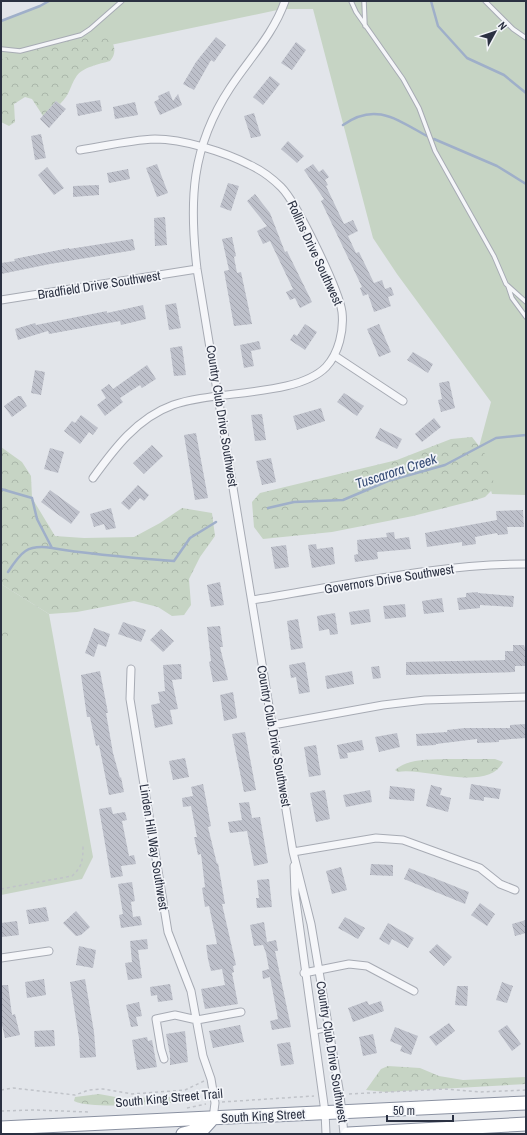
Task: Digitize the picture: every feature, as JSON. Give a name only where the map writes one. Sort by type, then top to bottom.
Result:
[{"type":"highway","name":"South King Street","points":[[1,1128],[526,1103]]},
{"type":"highway","points":[[183,1134],[204,1129],[213,1118]]},
{"type":"highway","points":[[348,1134],[526,1124]]},
{"type":"street","name":"Country Club Drive Southwest","points":[[285,1],[272,30],[219,105],[201,147],[195,174],[192,217],[197,269],[293,852],[311,924],[342,1112],[344,1134]]},
{"type":"street","name":"Rollins Drive Southwest","points":[[80,150],[114,144],[155,140],[182,142],[250,164],[272,178],[289,197],[338,299],[342,324],[340,339],[335,356],[320,373],[300,383],[218,396],[172,406],[137,426],[113,450],[93,478]]},
{"type":"street","name":"Bradfield Drive Southwest","points":[[1,300],[197,269]]},
{"type":"street","points":[[335,356],[403,401]]},
{"type":"street","name":"Governors Drive Southwest","points":[[252,600],[439,570],[488,564],[526,564]]},
{"type":"street","name":"Linden Hill Way Southwest","points":[[131,669],[130,699],[168,932],[189,981],[203,1056],[211,1079],[215,1103],[213,1118]]},
{"type":"street","points":[[273,725],[383,705],[425,700],[526,697]]},
{"type":"street","points":[[293,852],[376,838],[403,840],[480,868],[500,884],[515,890]]},
{"type":"street","name":"Country Club Drive Southwest","points":[[293,852],[295,894],[304,973],[314,1032],[326,1134]]},
{"type":"street","points":[[1,958],[49,951]]},
{"type":"street","points":[[304,973],[349,964],[367,966],[414,991]]},
{"type":"street","points":[[164,1059],[156,1019],[175,1015],[197,1020],[241,1012]]},
{"type":"lane","points":[[1,49],[20,51],[80,34],[90,29],[122,1]]},
{"type":"lane","points":[[351,1],[365,26],[403,79],[418,108],[435,151],[494,256],[512,298],[526,317]]},
{"type":"lane","points":[[364,1],[365,26]]},
{"type":"lane","points":[[485,1],[513,29],[526,38]]},
{"type":"lane","points":[[506,284],[526,302]]},
{"type":"lane","points":[[314,1032],[328,1029]]},
{"type":"path","points":[[1,889],[72,876],[79,869],[83,860],[83,846]]},
{"type":"path","points":[[1,1090],[13,1088],[75,1094],[89,1090],[104,1089],[132,1094],[185,1090],[211,1079]]},
{"type":"path","points":[[349,1094],[445,1089],[480,1092],[526,1090]]},
{"type":"path","name":"South King Street Trail","points":[[185,1108],[215,1103],[315,1096]]},
{"type":"path","points":[[1,1111],[34,1110],[92,1112]]},
{"type":"green space","points":[[49,1],[526,1],[526,495],[492,494],[479,447],[491,402],[397,274],[373,238],[313,9],[282,9],[1,68],[1,20],[40,6]]},
{"type":"green space","points":[[103,32],[110,38],[114,45],[113,57],[110,61],[92,66],[82,71],[76,77],[64,100],[60,104],[56,101],[43,116],[32,99],[25,97],[14,104],[15,122],[9,126],[1,122],[1,61],[4,58]]},
{"type":"green space","points":[[472,437],[486,455],[495,487],[485,497],[413,516],[332,532],[263,539],[254,527],[252,502],[260,493],[397,460],[451,439]]},
{"type":"green space","points":[[1,447],[22,462],[31,476],[32,498],[55,536],[84,538],[134,537],[160,523],[182,508],[212,513],[215,536],[200,557],[189,579],[191,605],[184,615],[172,616],[158,607],[134,601],[77,612],[49,614],[1,584]]},
{"type":"green space","points":[[1,584],[49,614],[93,857],[82,879],[1,895]]},
{"type":"green space","points":[[1,622],[5,623],[8,631],[8,639],[6,646],[1,653]]},
{"type":"green space","points":[[448,759],[495,759],[503,762],[495,771],[484,776],[454,777],[409,771],[398,772],[395,770],[407,763]]},
{"type":"green space","points":[[388,1066],[420,1068],[439,1076],[463,1080],[526,1077],[526,1084],[386,1092],[366,1090],[381,1069]]},
{"type":"green space","points":[[99,1094],[121,1098],[173,1097],[177,1100],[173,1103],[122,1105],[93,1105],[74,1101],[75,1097]]},
{"type":"building","points":[[216,37],[226,45],[214,62],[211,60],[194,90],[183,84],[196,62]]},
{"type":"building","points":[[296,42],[306,50],[292,70],[281,63]]},
{"type":"building","points":[[270,76],[280,84],[263,105],[253,97]]},
{"type":"building","points":[[169,91],[173,101],[178,94],[182,105],[160,115],[154,102],[159,99],[158,96]]},
{"type":"building","points":[[100,100],[102,111],[78,116],[76,104]]},
{"type":"building","points":[[56,101],[66,109],[49,128],[40,119]]},
{"type":"building","points":[[135,102],[138,115],[115,119],[113,107]]},
{"type":"building","points":[[254,113],[261,136],[251,138],[244,116]]},
{"type":"building","points":[[41,134],[46,158],[35,160],[31,136]]},
{"type":"building","points":[[288,141],[304,156],[297,163],[281,149]]},
{"type":"building","points":[[157,164],[168,193],[157,197],[146,168]]},
{"type":"building","points":[[313,164],[319,172],[323,169],[329,177],[325,180],[328,185],[326,186],[344,224],[353,220],[358,231],[348,236],[356,253],[359,252],[374,283],[382,280],[385,289],[391,287],[394,295],[388,297],[391,306],[374,312],[368,294],[363,296],[360,288],[362,287],[321,201],[324,199],[304,170]]},
{"type":"building","points":[[47,167],[64,188],[54,195],[38,175]]},
{"type":"building","points":[[128,169],[130,179],[109,183],[107,173]]},
{"type":"building","points":[[228,183],[239,186],[231,211],[220,207]]},
{"type":"building","points":[[99,185],[99,195],[73,197],[73,186]]},
{"type":"building","points":[[255,194],[270,213],[285,252],[287,251],[312,302],[300,308],[295,298],[290,300],[286,292],[293,289],[270,241],[263,244],[257,231],[267,226],[247,201]]},
{"type":"building","points":[[165,217],[167,245],[155,246],[154,218]]},
{"type":"building","points":[[232,237],[236,256],[234,257],[237,273],[241,272],[252,324],[234,326],[224,271],[229,270],[222,239]]},
{"type":"building","points":[[133,239],[135,250],[50,264],[1,274],[1,263],[15,261],[14,259],[69,248]]},
{"type":"building","points":[[176,303],[181,328],[169,330],[165,305]]},
{"type":"building","points":[[143,305],[146,319],[121,325],[120,321],[49,334],[48,331],[18,340],[15,329],[35,323],[36,325],[107,311],[107,313]]},
{"type":"building","points":[[305,324],[317,332],[305,350],[290,340],[294,334],[297,336]]},
{"type":"building","points":[[379,324],[391,352],[379,357],[367,329]]},
{"type":"building","points":[[259,341],[261,349],[251,351],[254,366],[244,368],[240,345]]},
{"type":"building","points":[[182,346],[186,375],[174,376],[170,348]]},
{"type":"building","points":[[413,352],[433,364],[428,373],[407,360]]},
{"type":"building","points":[[147,365],[156,379],[142,388],[140,385],[120,398],[123,402],[105,416],[97,405],[106,398],[101,390],[109,384],[113,389]]},
{"type":"building","points":[[35,370],[45,372],[41,395],[31,393]]},
{"type":"building","points":[[449,381],[455,408],[441,412],[438,400],[442,399],[439,383]]},
{"type":"building","points":[[344,393],[364,406],[357,416],[337,402]]},
{"type":"building","points":[[18,396],[21,396],[27,406],[12,417],[4,406]]},
{"type":"building","points":[[321,408],[325,421],[297,430],[293,416]]},
{"type":"building","points":[[262,414],[266,440],[255,441],[251,415]]},
{"type":"building","points":[[81,415],[98,428],[93,435],[89,432],[80,444],[64,431],[72,421],[75,423]]},
{"type":"building","points":[[434,418],[441,427],[422,442],[415,434]]},
{"type":"building","points":[[380,428],[402,439],[397,449],[375,438]]},
{"type":"building","points":[[196,433],[208,498],[195,500],[184,435]]},
{"type":"building","points":[[152,445],[163,456],[144,474],[133,463]]},
{"type":"building","points":[[50,448],[64,452],[58,473],[44,469]]},
{"type":"building","points":[[271,458],[276,482],[262,485],[256,461]]},
{"type":"building","points":[[138,485],[149,495],[144,501],[140,498],[129,510],[121,503]]},
{"type":"building","points":[[50,490],[80,512],[71,524],[41,502]]},
{"type":"building","points":[[111,508],[116,528],[106,530],[104,524],[94,527],[90,514]]},
{"type":"building","points":[[523,510],[524,527],[507,527],[508,534],[498,535],[497,533],[475,537],[476,544],[462,546],[462,542],[427,547],[425,533],[497,520],[496,511]]},
{"type":"building","points":[[394,532],[395,539],[409,537],[411,549],[377,552],[378,559],[355,562],[354,555],[358,554],[357,540],[387,537],[386,533]]},
{"type":"building","points":[[316,544],[317,549],[333,547],[335,564],[312,568],[308,545]]},
{"type":"building","points":[[286,545],[289,567],[275,569],[271,547]]},
{"type":"building","points":[[220,582],[224,605],[211,607],[207,585]]},
{"type":"building","points":[[478,592],[514,596],[513,607],[480,605],[480,608],[459,610],[457,598],[466,597],[466,593]]},
{"type":"building","points":[[442,598],[444,612],[424,614],[422,601]]},
{"type":"building","points":[[405,604],[406,617],[385,619],[383,606]]},
{"type":"building","points":[[369,609],[371,622],[351,625],[349,612]]},
{"type":"building","points":[[335,613],[338,634],[330,635],[329,629],[319,631],[317,616]]},
{"type":"building","points":[[298,619],[303,648],[291,650],[287,621]]},
{"type":"building","points":[[123,622],[146,630],[141,642],[118,634]]},
{"type":"building","points":[[220,626],[223,647],[220,647],[228,680],[213,682],[209,662],[211,661],[207,627]]},
{"type":"building","points":[[94,628],[110,634],[106,647],[98,644],[94,657],[85,653]]},
{"type":"building","points":[[161,629],[174,641],[163,652],[150,640]]},
{"type":"building","points":[[513,645],[524,645],[526,651],[526,666],[515,666],[515,672],[406,675],[406,662],[505,660],[505,651],[513,651]]},
{"type":"building","points":[[305,662],[310,692],[299,694],[296,677],[291,678],[289,665]]},
{"type":"building","points":[[181,664],[182,679],[172,680],[178,709],[170,710],[173,724],[155,728],[151,705],[160,703],[158,692],[165,691],[163,665]]},
{"type":"building","points":[[379,666],[381,678],[373,679],[371,667]]},
{"type":"building","points":[[100,671],[108,713],[106,713],[113,753],[124,792],[109,795],[99,745],[96,746],[90,717],[87,717],[81,675]]},
{"type":"building","points":[[352,671],[354,684],[327,689],[325,676]]},
{"type":"building","points":[[233,692],[237,718],[224,721],[220,695]]},
{"type":"building","points":[[526,724],[526,738],[499,740],[499,742],[477,743],[477,739],[436,745],[417,746],[416,734],[447,732],[447,730],[465,728],[510,728],[510,725]]},
{"type":"building","points":[[245,732],[256,790],[244,792],[232,734]]},
{"type":"building","points":[[397,733],[400,747],[379,752],[375,737]]},
{"type":"building","points":[[362,740],[364,750],[347,753],[348,758],[340,759],[337,745]]},
{"type":"building","points":[[316,745],[321,775],[309,777],[304,747]]},
{"type":"building","points":[[185,758],[189,777],[173,780],[169,761]]},
{"type":"building","points":[[203,784],[211,826],[208,827],[217,864],[218,863],[225,904],[222,904],[236,965],[233,966],[234,972],[232,973],[238,1004],[205,1009],[201,989],[225,985],[222,969],[211,971],[208,959],[206,945],[217,944],[209,906],[205,907],[202,888],[205,887],[201,854],[198,855],[194,837],[197,837],[191,806],[183,807],[182,798],[193,796],[191,787]]},
{"type":"building","points":[[471,784],[501,789],[499,799],[484,797],[484,801],[469,799]]},
{"type":"building","points":[[431,785],[442,788],[440,795],[451,798],[448,812],[426,806]]},
{"type":"building","points":[[390,786],[415,789],[414,801],[389,799]]},
{"type":"building","points":[[325,790],[330,819],[316,822],[310,793]]},
{"type":"building","points":[[370,790],[372,802],[346,807],[343,795]]},
{"type":"building","points":[[249,802],[252,818],[260,817],[268,863],[254,866],[247,831],[230,833],[228,822],[242,820],[239,803]]},
{"type":"building","points":[[111,807],[113,814],[125,812],[127,820],[122,821],[129,856],[134,855],[136,864],[121,866],[123,876],[111,878],[99,809]]},
{"type":"building","points":[[371,864],[393,865],[393,876],[370,875]]},
{"type":"building","points":[[341,867],[347,890],[332,894],[326,871]]},
{"type":"building","points":[[409,868],[469,892],[465,904],[404,879]]},
{"type":"building","points":[[269,879],[272,907],[257,908],[256,898],[259,898],[257,880]]},
{"type":"building","points":[[132,882],[135,901],[131,902],[133,917],[140,916],[142,925],[121,928],[119,915],[123,914],[118,884]]},
{"type":"building","points":[[480,903],[495,914],[487,926],[471,915]]},
{"type":"building","points":[[46,907],[49,921],[29,924],[26,910]]},
{"type":"building","points":[[76,911],[90,927],[81,935],[76,936],[63,923]]},
{"type":"building","points":[[345,917],[365,928],[358,939],[338,928]]},
{"type":"building","points":[[526,920],[526,933],[515,936],[512,924]]},
{"type":"building","points":[[17,921],[19,935],[2,937],[1,923]]},
{"type":"building","points":[[264,922],[267,942],[276,940],[278,951],[275,951],[291,1027],[272,1030],[270,1021],[278,1019],[270,977],[263,979],[262,971],[269,969],[266,953],[263,945],[254,946],[250,925]]},
{"type":"building","points":[[388,923],[414,938],[408,948],[392,939],[389,945],[379,939]]},
{"type":"building","points":[[147,939],[148,949],[138,950],[142,978],[128,980],[125,963],[132,962],[130,941]]},
{"type":"building","points":[[437,944],[452,957],[444,966],[429,952]]},
{"type":"building","points":[[79,946],[96,950],[93,968],[76,965]]},
{"type":"building","points":[[44,979],[46,995],[27,998],[25,982]]},
{"type":"building","points":[[85,979],[94,1032],[96,1057],[80,1058],[79,1038],[70,982]]},
{"type":"building","points":[[502,982],[513,986],[507,1003],[496,1000]]},
{"type":"building","points":[[170,984],[173,1000],[158,1002],[157,995],[151,996],[150,987]]},
{"type":"building","points":[[1,985],[8,985],[12,1015],[15,1014],[20,1035],[5,1038],[1,1021]]},
{"type":"building","points":[[457,986],[468,986],[467,1006],[455,1005]]},
{"type":"building","points":[[367,1001],[369,1005],[381,1001],[384,1011],[353,1022],[348,1008]]},
{"type":"building","points":[[139,1002],[142,1016],[136,1017],[138,1026],[131,1027],[126,1005]]},
{"type":"building","points":[[449,1023],[455,1031],[436,1046],[429,1037]]},
{"type":"building","points":[[240,1025],[244,1042],[213,1048],[209,1031]]},
{"type":"building","points":[[507,1025],[521,1044],[512,1051],[498,1031]]},
{"type":"building","points":[[395,1027],[418,1036],[411,1055],[400,1051],[402,1046],[390,1041]]},
{"type":"building","points":[[54,1030],[55,1046],[35,1047],[34,1031]]},
{"type":"building","points":[[185,1031],[188,1062],[170,1065],[170,1055],[166,1034]]},
{"type":"building","points":[[373,1034],[377,1053],[363,1056],[359,1037]]},
{"type":"building","points":[[147,1037],[148,1041],[152,1040],[157,1067],[137,1070],[132,1040]]},
{"type":"building","points":[[290,1042],[294,1064],[281,1066],[277,1044]]},
{"type":"waterway","points":[[1,21],[49,1]]},
{"type":"waterway","points":[[431,1],[438,26],[467,58],[504,75],[526,93]]},
{"type":"waterway","points":[[343,125],[355,118],[375,114],[395,119],[427,136]]},
{"type":"waterway","points":[[434,139],[497,166],[526,184]]},
{"type":"waterway","name":"Tuscarora Creek","points":[[268,508],[294,502],[343,500],[388,481],[445,465],[496,438],[526,435]]},
{"type":"waterway","name":"Tuscarora Creek","points":[[1,489],[32,498],[37,519],[52,548],[113,556],[174,561],[190,538],[216,522]]},
{"type":"waterway","points":[[8,572],[17,559],[26,551],[36,547],[52,548]]}]
